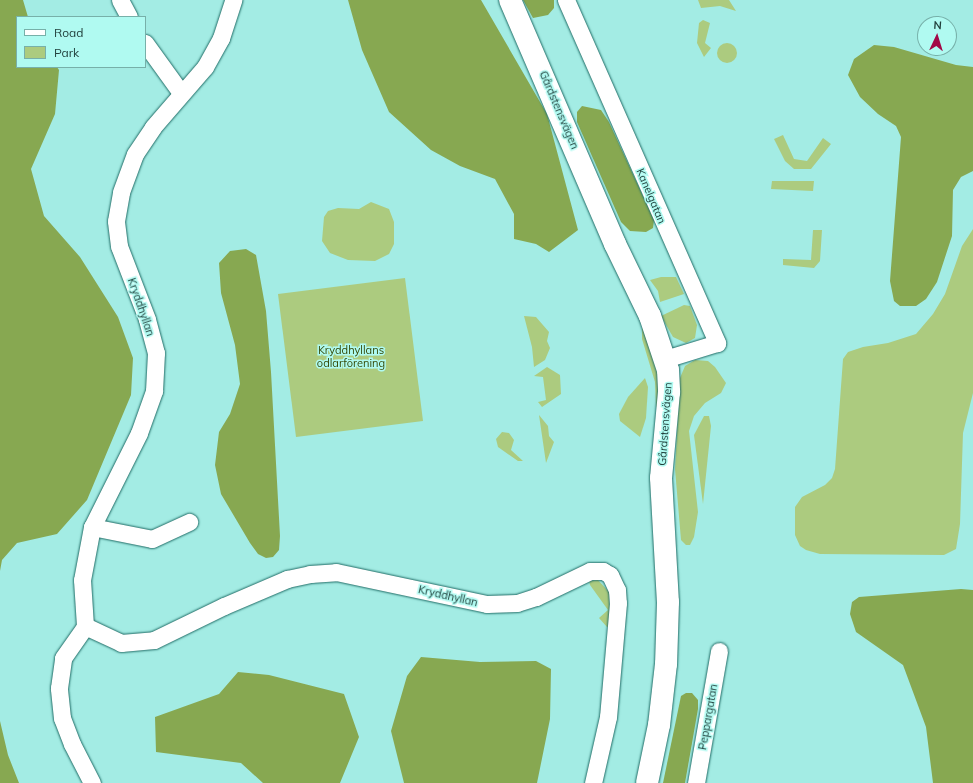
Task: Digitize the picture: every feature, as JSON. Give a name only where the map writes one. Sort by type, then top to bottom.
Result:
[{"type":"street","points":[[120,0],[128,16]]},
{"type":"street","name":"Kryddhyllan","points":[[233,0],[218,44],[205,67],[153,127],[135,154],[121,192],[116,221],[119,246],[147,319],[156,353],[154,391],[139,433],[92,527],[82,580],[85,626],[121,643],[154,640],[224,606],[287,579],[310,574],[336,572],[487,604],[524,601],[555,590],[590,570],[603,571],[614,581],[618,603],[608,717],[593,783]]},
{"type":"street","name":"Gårdstensvägen","points":[[510,0],[616,244],[650,316],[665,359],[669,392],[661,478],[668,602],[666,664],[659,725],[647,783]]},
{"type":"street","name":"Kanelgatan","points":[[566,0],[716,343],[665,359]]},
{"type":"street","points":[[146,44],[181,93]]},
{"type":"street","points":[[92,527],[152,539],[189,522]]},
{"type":"street","points":[[85,626],[63,658],[58,688],[62,718],[92,783]]},
{"type":"street","name":"Peppargatan","points":[[696,783],[719,651]]},
{"type":"green space","points":[[0,0],[23,0],[28,16],[16,16],[16,68],[58,68],[59,70],[55,114],[31,169],[44,216],[80,257],[118,317],[133,358],[131,395],[87,500],[57,534],[17,543],[2,560],[0,571]]},
{"type":"green space","points":[[348,0],[481,0],[547,114],[578,230],[549,252],[536,244],[514,239],[514,214],[495,179],[460,166],[431,150],[389,112],[362,50]]},
{"type":"green space","points":[[523,0],[554,0],[554,8],[548,15],[533,18]]},
{"type":"green space","points":[[698,0],[729,0],[736,11],[720,6],[701,8]]},
{"type":"green space","points":[[703,20],[710,23],[705,43],[711,48],[704,57],[697,43],[699,23]]},
{"type":"green space","points":[[727,43],[734,46],[737,53],[734,60],[727,63],[720,60],[717,53],[720,46]]},
{"type":"green space","points":[[874,45],[894,47],[917,54],[917,56],[925,56],[956,65],[973,67],[973,171],[961,177],[953,190],[952,236],[937,282],[926,299],[916,306],[900,306],[894,301],[890,281],[901,137],[896,126],[878,114],[860,97],[848,75],[854,59]]},
{"type":"green space","points":[[582,106],[601,110],[609,122],[654,220],[653,228],[646,232],[630,231],[621,222],[577,122],[577,112]]},
{"type":"green space","points":[[783,135],[794,159],[807,161],[823,138],[831,144],[811,169],[794,169],[785,161],[774,139]]},
{"type":"green space","points":[[772,181],[814,181],[813,191],[771,189]]},
{"type":"green space","points":[[371,202],[389,209],[394,222],[394,244],[389,254],[375,261],[348,260],[330,253],[322,241],[324,217],[328,211],[338,208],[359,209]]},
{"type":"green space","points":[[973,229],[973,393],[963,433],[960,524],[956,549],[944,555],[820,554],[806,550],[800,546],[795,535],[795,507],[802,497],[825,485],[832,478],[835,469],[843,359],[848,352],[863,347],[888,343],[916,334],[933,314],[945,294],[962,246]]},
{"type":"green space","points":[[813,230],[822,230],[820,261],[814,268],[783,265],[783,259],[811,260]]},
{"type":"green space","points":[[246,249],[256,255],[266,311],[271,372],[280,536],[279,550],[273,557],[266,558],[258,554],[250,543],[221,494],[215,465],[219,432],[230,414],[240,384],[235,345],[221,293],[219,263],[230,251]]},
{"type":"green space","points":[[661,277],[676,277],[684,294],[660,302],[658,291],[650,280]]},
{"type":"green space","name":"Kryddhyllans odlarförening","points":[[405,278],[423,421],[296,437],[278,294]]},
{"type":"green space","points":[[684,305],[690,306],[697,325],[695,338],[686,343],[673,337],[661,316]]},
{"type":"green space","points":[[524,316],[536,317],[549,332],[547,341],[550,348],[545,360],[534,367],[532,347]]},
{"type":"green space","points":[[642,324],[658,376],[660,408],[656,407],[655,382],[642,339]]},
{"type":"green space","points":[[695,360],[708,361],[715,367],[726,383],[721,393],[705,403],[694,416],[689,431],[698,512],[694,537],[690,545],[686,545],[681,540],[675,469],[680,378],[685,366]]},
{"type":"green space","points":[[547,367],[560,375],[561,394],[542,407],[538,402],[546,400],[543,377],[534,376]]},
{"type":"green space","points":[[645,378],[648,387],[646,418],[640,437],[620,421],[619,414],[628,397]]},
{"type":"green space","points":[[539,415],[548,426],[549,436],[554,442],[546,463]]},
{"type":"green space","points":[[704,416],[709,416],[711,426],[703,504],[694,435]]},
{"type":"green space","points":[[502,432],[509,433],[514,440],[511,450],[523,461],[518,461],[498,447],[496,439]]},
{"type":"green space","points":[[598,580],[609,592],[611,627],[607,627],[599,618],[608,610],[590,585],[589,581]]},
{"type":"green space","points":[[961,589],[973,590],[973,783],[933,783],[926,727],[903,665],[856,632],[850,614],[852,602],[859,597]]},
{"type":"green space","points":[[421,657],[480,662],[536,661],[551,669],[550,719],[537,783],[404,783],[391,731],[407,676]]},
{"type":"green space","points":[[238,672],[269,675],[344,694],[359,737],[340,783],[263,783],[241,763],[156,752],[155,717],[219,694]]},
{"type":"green space","points":[[686,693],[692,693],[698,700],[698,709],[685,783],[663,783],[681,696]]},
{"type":"green space","points":[[0,721],[8,755],[19,783],[0,783]]}]
